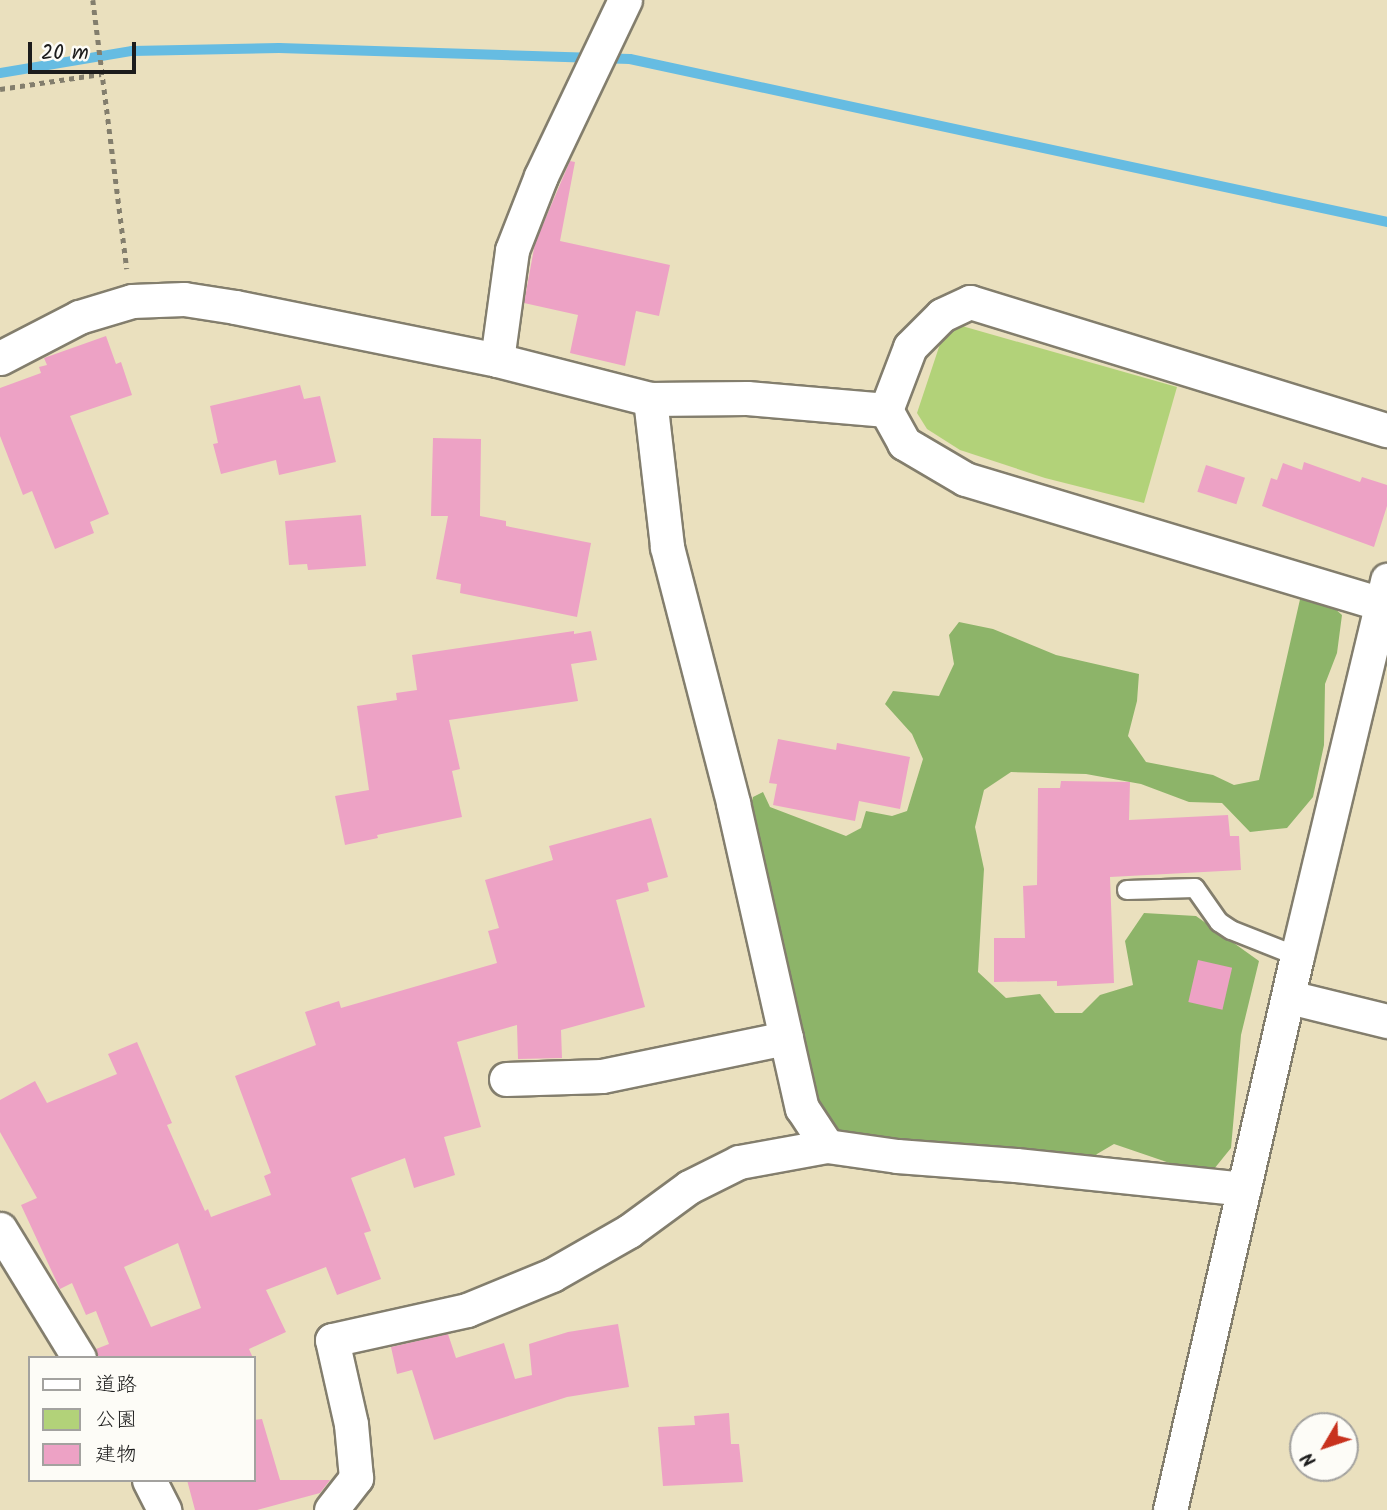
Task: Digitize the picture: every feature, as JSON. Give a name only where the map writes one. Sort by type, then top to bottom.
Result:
[{"type":"street","points":[[497,360],[512,250],[541,176],[625,0]]},
{"type":"street","points":[[0,358],[79,317],[132,301],[184,299],[497,360],[650,399],[747,398],[886,410]]},
{"type":"street","points":[[1170,1510],[1384,592],[965,479],[904,443],[886,410],[910,347],[942,315],[970,302],[1387,430]]},
{"type":"street","points":[[650,399],[667,547],[733,803],[802,1108],[827,1146]]},
{"type":"street","points":[[1289,998],[1387,1021]]},
{"type":"street","points":[[506,1079],[602,1076],[786,1038]]},
{"type":"street","points":[[331,1510],[356,1478],[351,1424],[332,1340],[467,1310],[552,1275],[629,1231],[689,1188],[739,1162],[827,1146],[897,1156],[1016,1165],[1244,1189]]},
{"type":"street","points":[[0,1229],[78,1356]]},
{"type":"street","points":[[150,1482],[164,1510]]},
{"type":"lane","points":[[1127,890],[1195,888],[1219,922],[1231,930],[1297,956]]},
{"type":"path","points":[[93,0],[132,301]]},
{"type":"path","points":[[0,89],[101,74]]},
{"type":"green space","points":[[955,324],[1177,387],[1144,503],[1045,478],[960,450],[927,429],[917,413],[945,329]]},
{"type":"green space","points":[[1318,594],[1342,615],[1337,653],[1325,684],[1324,745],[1313,797],[1287,828],[1250,832],[1222,803],[1189,802],[1141,784],[1086,774],[1011,772],[984,790],[975,827],[984,869],[978,972],[1006,998],[1040,994],[1055,1013],[1082,1013],[1100,995],[1133,985],[1125,941],[1144,913],[1196,916],[1259,961],[1241,1035],[1231,1148],[1214,1169],[1196,1172],[1114,1144],[1097,1154],[1087,1167],[829,1134],[815,1101],[750,808],[753,797],[763,792],[770,807],[846,836],[861,828],[866,811],[892,816],[907,811],[923,759],[912,734],[885,704],[893,691],[939,696],[954,664],[949,635],[959,622],[993,629],[1056,655],[1139,674],[1137,701],[1128,736],[1146,762],[1213,775],[1234,785],[1259,780],[1301,595]]},
{"type":"building","points":[[570,161],[575,162],[560,241],[670,265],[659,316],[636,311],[625,366],[570,353],[578,315],[524,303],[535,243]]},
{"type":"building","points":[[106,336],[116,364],[121,362],[132,395],[70,416],[109,514],[90,522],[94,533],[55,549],[32,491],[23,495],[0,436],[0,388],[41,373],[39,367],[47,365],[44,358]]},
{"type":"building","points":[[300,385],[304,399],[320,396],[336,462],[279,475],[276,460],[221,474],[213,444],[218,443],[210,406]]},
{"type":"building","points":[[433,438],[481,439],[480,516],[506,521],[506,526],[591,543],[577,617],[460,593],[461,584],[436,579],[448,516],[431,516]]},
{"type":"building","points":[[1304,462],[1360,482],[1362,477],[1387,485],[1387,506],[1374,547],[1262,506],[1271,478],[1277,480],[1283,463],[1302,470]]},
{"type":"building","points":[[1206,465],[1245,478],[1236,504],[1197,492]]},
{"type":"building","points":[[361,515],[366,566],[308,570],[307,564],[289,565],[285,521]]},
{"type":"building","points":[[574,631],[574,634],[591,631],[597,660],[571,664],[578,701],[449,720],[460,769],[452,771],[462,817],[377,835],[378,838],[345,845],[335,796],[369,790],[357,706],[397,700],[396,693],[417,690],[412,655]]},
{"type":"building","points":[[778,739],[836,750],[837,743],[910,757],[900,809],[859,801],[855,821],[773,805],[777,784],[769,783]]},
{"type":"building","points":[[1061,781],[1130,782],[1129,820],[1228,815],[1230,836],[1239,836],[1241,870],[1110,877],[1114,983],[1057,986],[1057,981],[994,982],[994,938],[1025,938],[1023,886],[1037,885],[1038,788],[1060,788]]},
{"type":"building","points":[[651,818],[668,877],[647,883],[649,891],[616,900],[645,1007],[561,1030],[562,1058],[518,1059],[517,1025],[457,1042],[481,1127],[444,1137],[455,1175],[414,1188],[405,1158],[351,1178],[371,1231],[364,1233],[381,1279],[337,1295],[326,1267],[266,1290],[286,1332],[249,1349],[252,1356],[98,1356],[96,1349],[109,1344],[96,1311],[86,1315],[72,1283],[60,1289],[21,1205],[37,1198],[0,1132],[0,1100],[35,1081],[47,1103],[117,1074],[108,1054],[137,1042],[172,1123],[167,1125],[205,1211],[208,1209],[211,1217],[271,1195],[264,1176],[271,1173],[235,1076],[316,1045],[305,1012],[339,1001],[341,1008],[497,963],[488,931],[499,928],[485,880],[553,860],[549,846]],"holes":[[[178,1243],[201,1308],[151,1327],[124,1267]]]},
{"type":"building","points":[[1198,960],[1232,968],[1222,1010],[1188,1002]]},
{"type":"building","points":[[618,1324],[629,1387],[567,1397],[434,1440],[412,1370],[397,1374],[391,1347],[448,1334],[456,1358],[504,1343],[515,1379],[532,1375],[529,1344],[568,1332]]},
{"type":"building","points":[[729,1413],[731,1444],[739,1444],[743,1482],[663,1486],[658,1427],[695,1425],[694,1416]]},
{"type":"building","points":[[262,1419],[280,1480],[330,1480],[320,1493],[257,1510],[195,1510],[188,1482],[256,1482],[256,1420]]},
{"type":"waterway","points":[[0,73],[132,51],[279,48],[630,59],[1387,222]]}]
